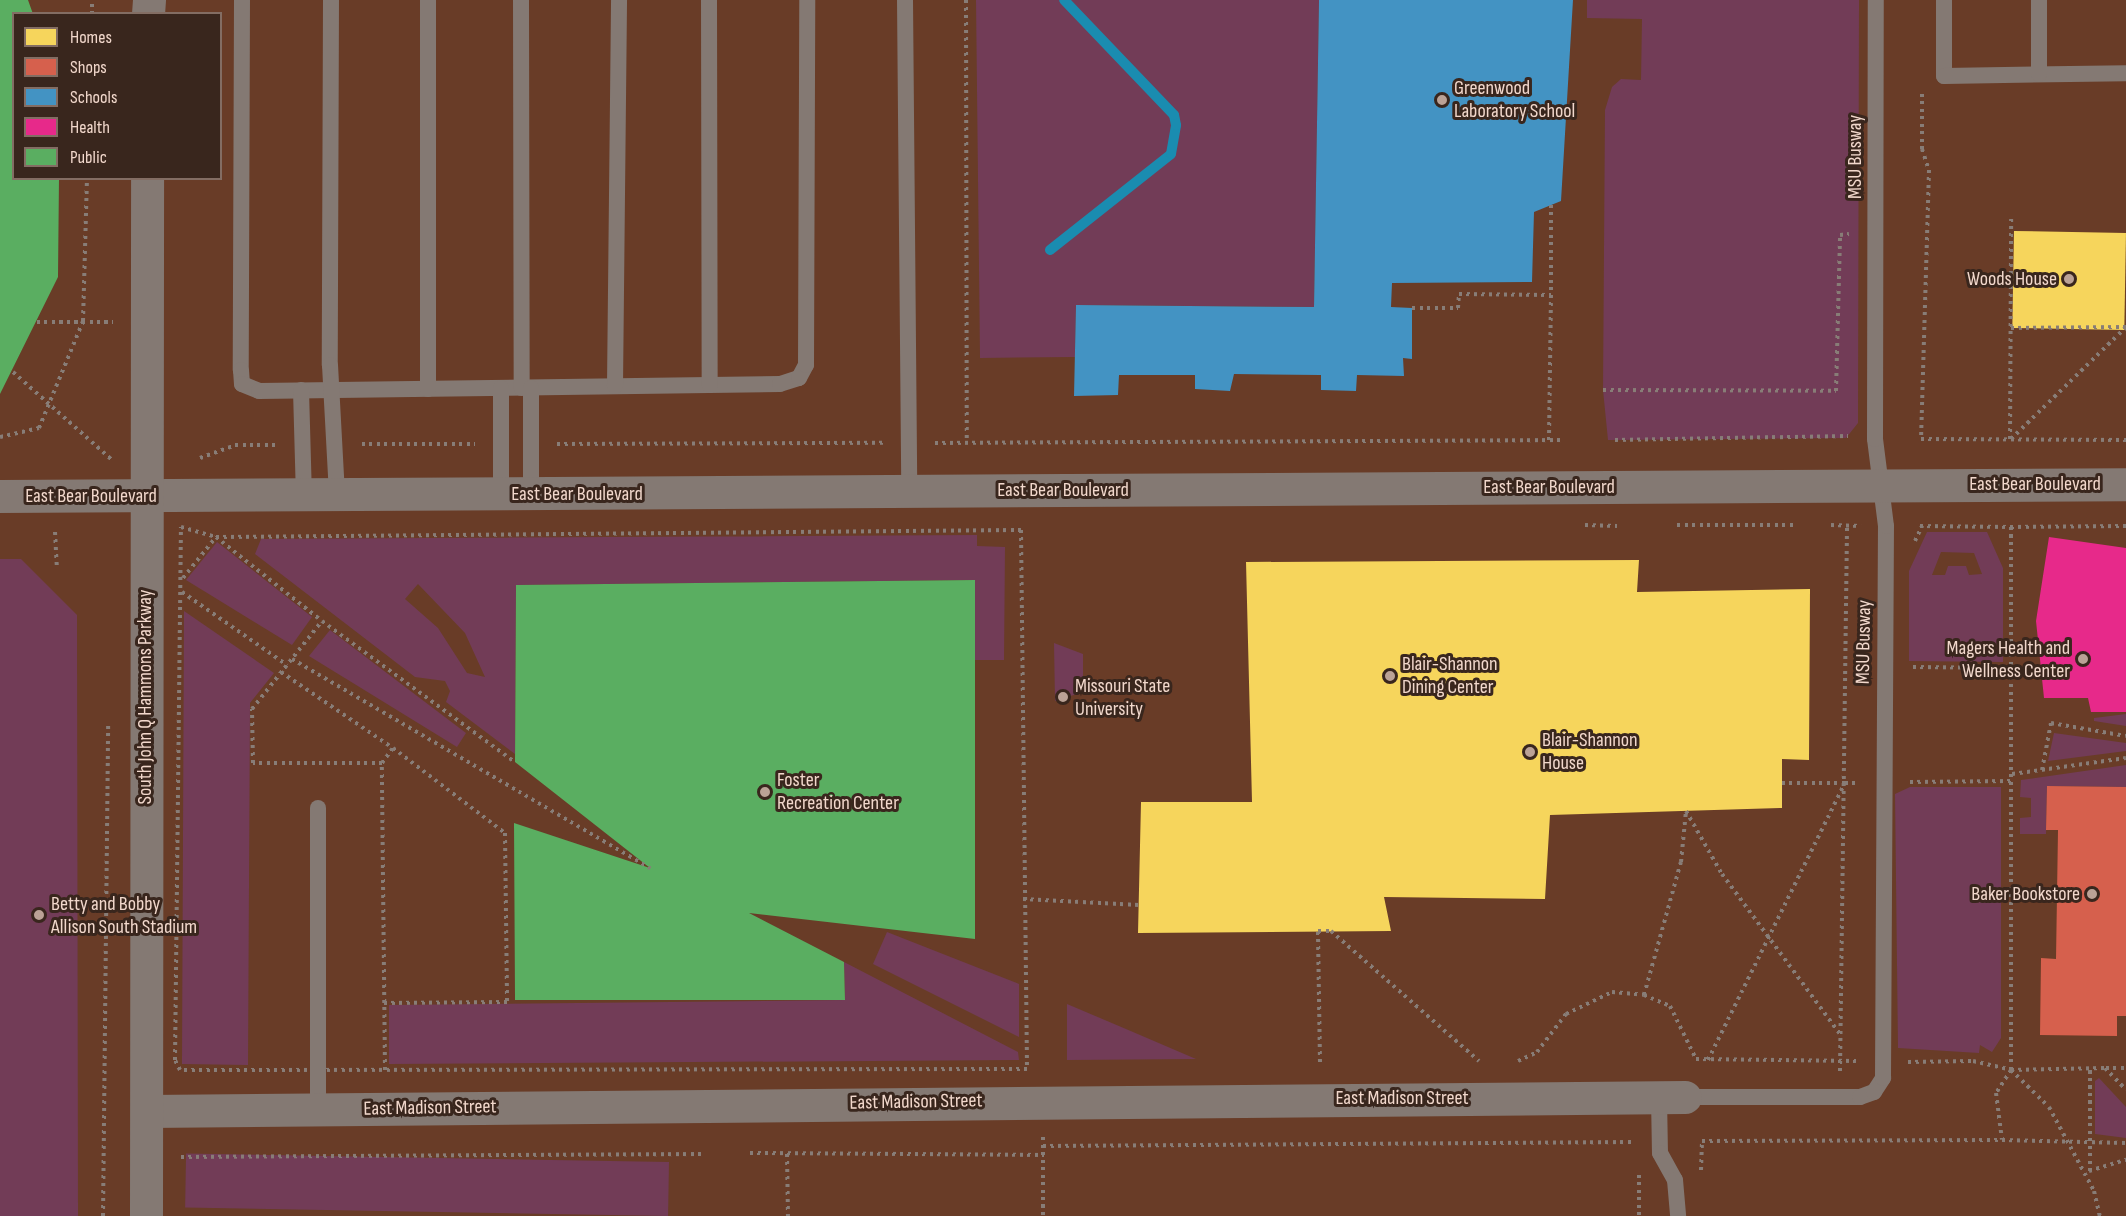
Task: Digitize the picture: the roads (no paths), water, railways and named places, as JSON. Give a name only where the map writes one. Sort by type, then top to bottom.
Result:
[{"type":"street","name":"South John Q Hammons Parkway","points":[[146,1216],[144,496],[147,180]]},
{"type":"street","name":"East Bear Boulevard","points":[[0,496],[2126,483]]},
{"type":"street","name":"East Madison Street","points":[[147,1112],[1040,1101],[1672,1097]]},
{"type":"lane","points":[[242,0],[242,384],[259,392],[710,386],[780,384],[799,378],[806,366],[807,0]]},
{"type":"lane","points":[[330,0],[332,391],[337,495]]},
{"type":"lane","points":[[428,0],[428,389]]},
{"type":"lane","points":[[516,494],[531,444],[527,388],[521,0]]},
{"type":"lane","points":[[615,387],[619,0]]},
{"type":"lane","points":[[709,0],[710,386]]},
{"type":"lane","points":[[905,0],[909,492]]},
{"type":"lane","name":"MSU Busway","points":[[1672,1097],[1860,1097],[1874,1092],[1884,1062],[1883,782],[1886,526],[1875,439],[1876,0]]},
{"type":"lane","points":[[1944,0],[1944,76],[2126,73]]},
{"type":"lane","points":[[2039,0],[2039,74]]},
{"type":"lane","points":[[501,388],[501,444],[516,494]]},
{"type":"lane","points":[[301,390],[304,495]]},
{"type":"lane","points":[[318,808],[318,1109]]},
{"type":"lane","points":[[1672,1097],[1660,1153],[1675,1180],[1678,1216]]},
{"type":"waterway","points":[[1050,250],[1171,154],[1176,125],[1174,115],[1064,0]]},
{"type":"place","name":"Greenwood Laboratory School","points":[[1442,100]]},
{"type":"place","name":"Woods House","points":[[2069,279]]},
{"type":"place","name":"Magers Health and Wellness Center","points":[[2083,659]]},
{"type":"place","name":"Blair-Shannon Dining Center","points":[[1390,676]]},
{"type":"place","name":"Missouri State University","points":[[1063,697]]},
{"type":"place","name":"Blair-Shannon House","points":[[1530,752]]},
{"type":"place","name":"Foster Recreation Center","points":[[765,792]]},
{"type":"place","name":"Baker Bookstore","points":[[2092,894]]},
{"type":"place","name":"Betty and Bobby Allison South Stadium","points":[[39,915]]}]
